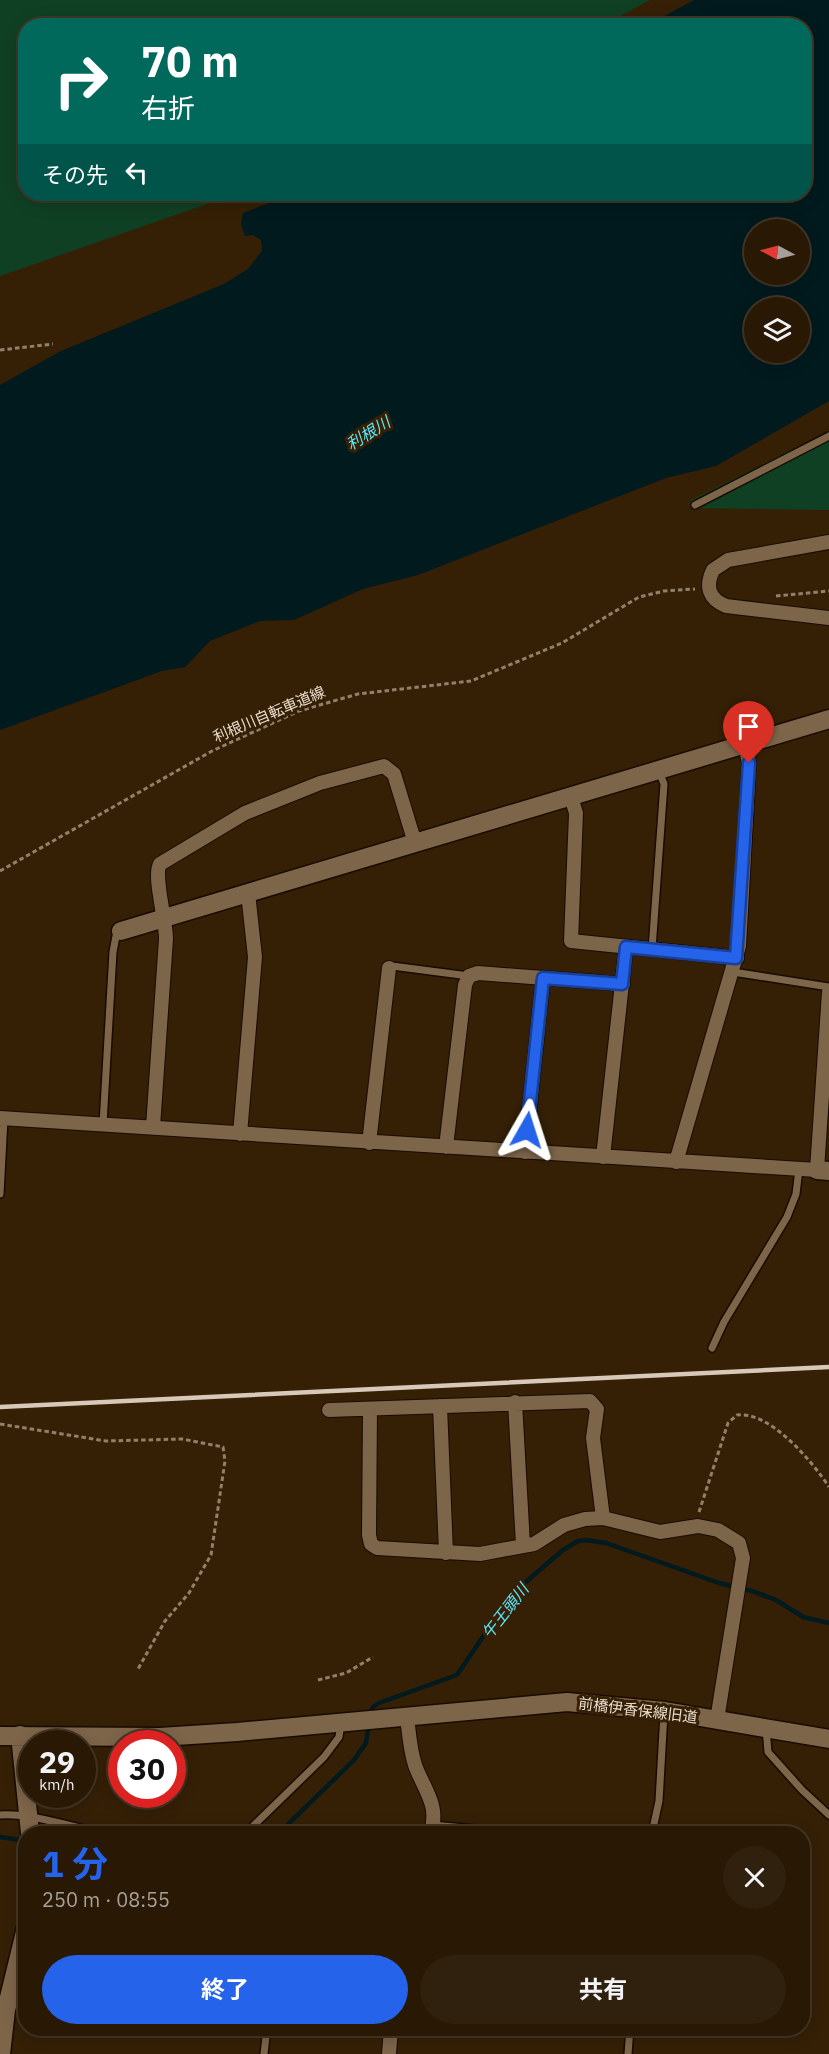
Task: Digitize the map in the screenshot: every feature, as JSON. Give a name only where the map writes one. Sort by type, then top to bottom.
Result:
[{"type":"street","points":[[829,542],[728,560],[713,570],[709,589],[713,599],[726,606],[829,618]]},
{"type":"street","points":[[121,931],[829,719]]},
{"type":"street","points":[[676,1162],[735,965],[749,763],[745,745]]},
{"type":"street","points":[[153,1127],[166,918],[156,875],[165,859],[245,813],[320,783],[378,766],[388,767],[394,774],[415,843]]},
{"type":"street","points":[[571,797],[576,813],[569,938],[735,965]]},
{"type":"street","points":[[240,1134],[255,957],[248,893]]},
{"type":"street","points":[[603,1157],[626,947]]},
{"type":"street","points":[[369,1143],[389,968]]},
{"type":"street","points":[[446,1147],[465,985],[469,976],[478,973],[622,984]]},
{"type":"street","points":[[525,1152],[543,978]]},
{"type":"street","points":[[2,1119],[823,1171],[829,992]]},
{"type":"street","points":[[329,1410],[586,1400],[596,1406],[593,1438],[603,1518]]},
{"type":"street","points":[[515,1402],[523,1545]]},
{"type":"street","points":[[440,1406],[446,1553]]},
{"type":"street","points":[[370,1409],[371,1544],[377,1548],[480,1554],[542,1540],[564,1525],[585,1519],[603,1518],[660,1532],[690,1526],[708,1528],[725,1534],[742,1548],[742,1565],[717,1720]]},
{"type":"street","name":"前橋伊香保線旧道","points":[[96,1736],[160,1737],[357,1722],[567,1702],[664,1711],[829,1738]]},
{"type":"street","points":[[407,1717],[415,1764],[433,1805],[432,1826]]},
{"type":"street","name":"前橋伊香保線旧道","points":[[0,1736],[18,1735]]},
{"type":"street","points":[[27,1808],[29,1823]]},
{"type":"street","points":[[1,2054],[6,2010],[18,1961]]},
{"type":"street","points":[[389,2054],[390,2036]]},
{"type":"lane","points":[[694,505],[829,436]]},
{"type":"lane","points":[[652,950],[664,784],[658,771]]},
{"type":"lane","points":[[103,1124],[114,952],[116,936],[121,931]]},
{"type":"lane","points":[[735,965],[744,976],[829,987]]},
{"type":"lane","points":[[389,968],[392,966],[469,976]]},
{"type":"lane","points":[[0,1194],[2,1119]]},
{"type":"lane","points":[[712,1348],[724,1322],[787,1217],[796,1194],[799,1169]]},
{"type":"lane","points":[[653,1826],[658,1801],[664,1711]]},
{"type":"lane","points":[[253,1826],[324,1757],[339,1737],[357,1722]]},
{"type":"lane","points":[[766,1728],[768,1752],[802,1790],[829,1815]]},
{"type":"lane","points":[[0,1815],[29,1823],[63,1826]]},
{"type":"lane","points":[[264,2054],[266,2036]]},
{"type":"lane","points":[[628,2054],[629,2036]]},
{"type":"path","points":[[0,350],[52,344]]},
{"type":"path","name":"利根川自転車道線","points":[[0,871],[212,751],[298,711],[357,694],[471,681],[562,643],[639,597],[664,591],[700,589]]},
{"type":"path","points":[[770,596],[829,591]]},
{"type":"path","points":[[697,1519],[728,1423],[737,1415],[758,1417],[767,1422],[804,1456],[829,1486]]},
{"type":"path","points":[[0,1424],[106,1441],[182,1439],[223,1448],[225,1461],[212,1555],[189,1593],[165,1621],[138,1669]]},
{"type":"path","points":[[318,1680],[346,1673],[373,1657]]},
{"type":"green space","points":[[0,0],[650,0],[617,18],[18,18],[18,201],[216,201],[0,276]]},
{"type":"green space","points":[[829,431],[829,510],[690,508],[691,500]]},
{"type":"water","name":"利根川","points":[[694,0],[829,0],[829,401],[716,466],[666,478],[418,575],[363,589],[294,620],[260,621],[210,641],[185,667],[162,671],[0,730],[0,385],[61,351],[224,284],[248,269],[262,251],[261,240],[253,235],[245,236],[241,224],[243,213],[274,201],[812,201],[812,18],[661,18]]},
{"type":"waterway","name":"午王頭川","points":[[370,1716],[373,1707],[379,1703],[457,1675],[497,1616],[520,1587],[563,1550],[578,1541],[606,1543],[719,1583],[752,1591],[776,1600],[803,1617],[829,1623]]},
{"type":"waterway","name":"午王頭川","points":[[286,1826],[354,1760],[366,1743],[369,1724]]},
{"type":"waterway","name":"午王頭川","points":[[0,1837],[18,1840]]},
{"type":"railway","points":[[0,1407],[829,1367]]},
{"type":"route","points":[[527,1130],[543,978],[622,984],[626,947],[736,958],[739,946],[749,763]]}]
